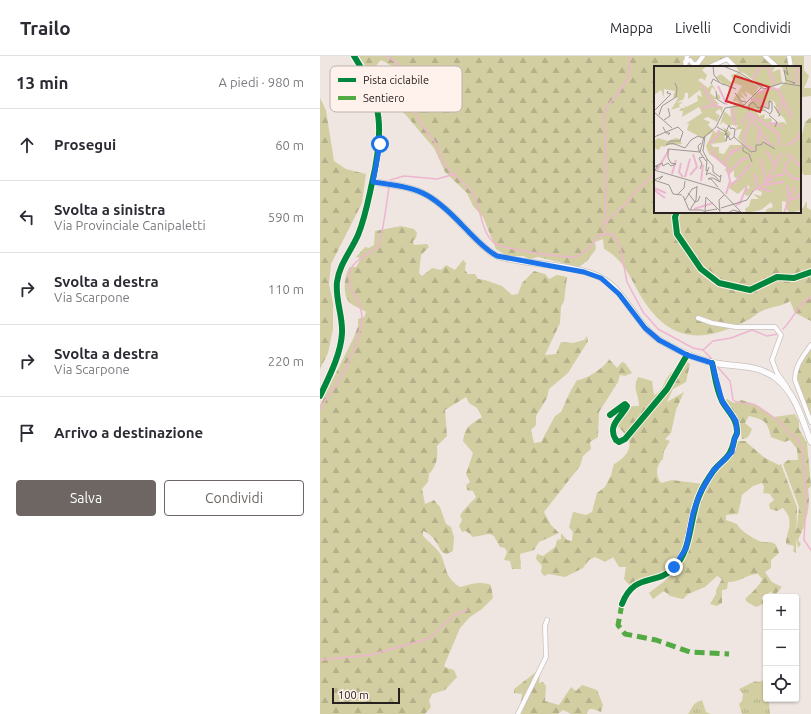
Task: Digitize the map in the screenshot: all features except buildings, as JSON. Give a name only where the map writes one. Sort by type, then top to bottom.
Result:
[{"type":"main road","points":[[354,56],[359,66]]},
{"type":"main road","points":[[320,396],[338,351],[342,333],[337,282],[341,268],[357,238],[365,217],[373,182],[380,144],[377,112]]},
{"type":"main road","points":[[373,182],[401,186],[430,196],[452,214],[486,249],[497,256],[584,272],[601,278],[613,287],[650,333],[659,340],[687,355],[715,363],[753,367],[764,370],[778,379],[789,391],[811,441]]},
{"type":"street","points":[[685,65],[687,56]]},
{"type":"street","points":[[685,65],[690,60],[694,64],[698,63],[703,56]]},
{"type":"street","points":[[765,56],[775,66]]},
{"type":"street","points":[[789,56],[791,66]]},
{"type":"street","points":[[711,66],[727,59],[734,66]]},
{"type":"street","points":[[677,213],[675,217],[677,234],[701,269],[719,283],[750,290],[777,277],[794,278],[811,272]]},
{"type":"street","points":[[698,318],[712,323],[736,328],[775,326],[781,335],[772,360],[777,373],[786,384],[789,391]]},
{"type":"street","points":[[811,346],[802,357],[795,374],[795,380],[811,422]]},
{"type":"street","points":[[610,415],[625,404],[627,406],[617,418],[613,430],[616,440],[619,442],[625,439],[667,389],[687,355]]},
{"type":"street","points":[[622,604],[625,596],[633,587],[640,582],[669,572],[681,559],[686,548],[693,513],[700,493],[713,471],[732,452],[734,440],[737,434],[736,421],[722,401],[715,363]]},
{"type":"street","points":[[518,714],[546,657],[545,626],[547,620]]},
{"type":"green space","points":[[359,56],[702,56],[698,62],[695,63],[690,59],[685,66],[654,66],[654,213],[675,213],[673,217],[675,234],[700,271],[718,285],[750,292],[777,279],[795,280],[811,274],[811,321],[795,313],[790,301],[762,311],[749,320],[716,333],[688,335],[676,331],[664,324],[653,313],[642,298],[622,264],[611,253],[604,249],[603,239],[595,242],[596,249],[587,261],[579,267],[538,257],[530,259],[523,256],[507,256],[496,249],[483,217],[473,206],[467,193],[445,172],[434,148],[404,113],[462,112],[462,66],[391,66],[381,60],[376,66],[365,66]]},
{"type":"green space","points":[[705,56],[763,56],[774,66],[735,66],[732,60],[727,58],[708,66],[694,66]]},
{"type":"green space","points":[[767,56],[787,56],[789,66],[777,66]]},
{"type":"green space","points":[[791,56],[804,56],[804,70],[809,76],[804,88],[811,88],[811,96],[801,98],[801,66],[794,66]]},
{"type":"green space","points":[[689,62],[694,66],[687,66],[687,63]]},
{"type":"green space","points":[[320,98],[326,110],[334,161],[346,169],[366,174],[362,203],[331,264],[329,284],[333,303],[333,329],[328,353],[320,369]]},
{"type":"green space","points":[[811,117],[811,175],[804,175],[801,170],[801,141],[805,122]]},
{"type":"green space","points":[[806,202],[807,208],[811,210],[811,271],[794,277],[777,276],[750,288],[720,282],[702,268],[678,233],[678,213],[801,213],[801,208],[803,208]]},
{"type":"green space","points":[[401,226],[414,229],[417,233],[416,238],[413,241],[414,245],[427,244],[429,247],[421,255],[419,273],[422,276],[432,268],[441,270],[446,265],[455,270],[463,260],[466,263],[465,270],[468,274],[475,274],[478,279],[502,286],[512,295],[518,294],[522,283],[534,271],[545,274],[549,279],[557,275],[567,277],[564,301],[561,307],[560,323],[545,355],[556,354],[561,342],[573,343],[584,340],[587,336],[588,341],[568,373],[549,389],[547,398],[536,416],[536,425],[531,430],[534,443],[541,442],[555,416],[561,412],[577,380],[585,378],[595,372],[604,366],[609,359],[617,368],[622,362],[625,363],[632,373],[625,376],[620,375],[618,382],[599,412],[598,437],[590,442],[591,449],[583,456],[580,466],[544,512],[551,525],[559,533],[539,542],[534,550],[520,554],[521,569],[512,569],[510,561],[504,560],[507,552],[505,548],[500,547],[494,536],[489,534],[473,537],[466,531],[462,532],[459,526],[462,520],[460,516],[462,512],[476,497],[473,491],[467,490],[466,485],[470,482],[466,474],[473,453],[463,441],[467,428],[482,417],[477,408],[469,403],[466,397],[445,410],[447,436],[437,446],[437,457],[435,464],[429,474],[428,482],[422,489],[425,504],[434,500],[440,507],[446,524],[451,527],[454,537],[453,551],[447,554],[442,552],[429,534],[423,531],[423,536],[442,556],[448,574],[455,583],[460,587],[479,583],[491,585],[493,598],[482,609],[470,617],[460,628],[444,666],[454,670],[457,677],[445,690],[432,694],[429,701],[431,707],[425,714],[320,714],[320,405],[354,337],[358,326],[358,319],[364,317],[366,312],[350,303],[347,299],[345,290],[346,274],[350,267],[356,267],[361,258],[356,257],[365,247],[369,248],[374,245],[375,231]]},
{"type":"green space","points":[[811,348],[811,418],[800,390],[798,375],[804,358]]},
{"type":"green space","points":[[687,362],[690,364],[686,382],[673,389],[667,402],[684,392],[676,410],[671,433],[665,439],[670,441],[664,451],[663,459],[657,470],[661,483],[672,480],[703,484],[695,497],[692,506],[687,537],[681,556],[667,571],[630,586],[624,579],[626,567],[619,567],[613,557],[605,562],[595,557],[589,560],[583,568],[565,577],[549,574],[544,576],[541,572],[542,566],[536,559],[537,554],[543,556],[555,547],[557,540],[561,539],[561,533],[567,540],[572,541],[573,532],[569,527],[573,512],[586,515],[592,512],[597,493],[605,487],[611,475],[614,464],[624,457],[628,450],[628,438],[617,425],[632,406],[639,406],[636,388],[636,381],[638,377],[652,381],[654,395],[662,389],[671,373]]},
{"type":"green space","points":[[727,399],[734,403],[741,400],[755,404],[774,417],[795,414],[799,421],[799,429],[807,443],[811,486],[808,489],[808,509],[798,540],[801,544],[798,548],[796,537],[799,507],[783,464],[788,460],[798,460],[797,449],[790,440],[784,442],[771,437],[766,424],[762,420],[749,416],[745,423],[752,429],[747,437],[742,439],[741,433],[734,429],[734,422],[722,408],[721,403]]},
{"type":"green space","points":[[745,441],[765,458],[779,465],[781,464],[797,507],[796,553],[793,551],[794,546],[786,544],[790,522],[787,513],[783,508],[777,511],[770,509],[769,504],[774,500],[770,494],[763,493],[764,487],[762,483],[753,486],[742,495],[738,514],[726,515],[726,520],[737,524],[751,537],[762,542],[774,543],[776,545],[779,553],[771,560],[771,568],[765,572],[772,582],[782,587],[776,594],[770,592],[763,594],[761,598],[763,604],[756,607],[747,602],[745,599],[761,582],[762,579],[758,574],[728,582],[727,589],[722,590],[722,603],[717,606],[710,604],[722,579],[717,576],[705,587],[688,594],[683,599],[670,596],[664,591],[653,599],[649,593],[671,575],[685,552],[701,498],[710,480],[730,455],[734,443]]},
{"type":"green space","points":[[540,669],[539,683],[543,682],[546,686],[545,701],[559,705],[571,687],[576,691],[582,685],[597,690],[603,705],[601,712],[589,709],[587,714],[571,714],[563,710],[558,714],[515,714],[520,712],[524,707],[521,701],[522,694],[514,693],[514,689]]},
{"type":"green space","points":[[763,680],[763,702],[769,703],[770,714],[742,714],[739,704],[742,701],[743,694],[739,689],[755,681],[759,682]]},
{"type":"green space","points":[[702,700],[706,712],[711,714],[688,714],[694,704]]},
{"type":"waterway","points":[[386,56],[400,66]]},
{"type":"waterway","points":[[604,234],[606,175],[604,116],[607,106],[618,94],[628,78],[630,56]]},
{"type":"waterway","points":[[416,112],[423,128],[436,144],[446,166],[467,186],[473,194],[486,232],[493,242],[508,248],[558,256],[576,257],[588,249],[599,235],[612,234],[620,246],[627,282],[643,312],[658,329],[693,348],[703,350],[714,361]]},
{"type":"waterway","points":[[390,180],[404,176],[437,179],[455,174]]},
{"type":"waterway","points":[[604,224],[628,202],[635,192],[654,174]]},
{"type":"waterway","points":[[320,410],[341,377],[357,340],[362,316],[361,309],[352,290],[349,276],[354,264],[378,247],[389,187]]},
{"type":"waterway","points":[[783,329],[803,303],[811,297]]},
{"type":"waterway","points":[[703,350],[713,341],[731,338],[752,330],[767,336],[778,334]]},
{"type":"waterway","points":[[716,365],[730,381],[733,400],[739,403],[756,405],[780,422],[792,436],[798,438],[803,454],[806,501],[804,540],[811,550]]},
{"type":"waterway","points":[[320,660],[370,655],[424,640],[431,637],[454,615],[467,610]]},
{"type":"marked path","points":[[622,604],[618,625],[625,634],[656,640],[690,652],[729,654]]},
{"type":"cycle path","points":[[354,56],[360,66]]},
{"type":"cycle path","points":[[320,396],[334,365],[341,341],[342,327],[337,295],[337,282],[340,270],[363,222],[376,164],[379,132],[377,112]]},
{"type":"cycle path","points":[[677,213],[675,217],[677,234],[701,269],[719,283],[750,290],[777,277],[794,278],[811,272]]},
{"type":"cycle path","points":[[610,415],[625,404],[627,406],[614,425],[613,435],[619,442],[625,439],[667,389],[687,355]]},
{"type":"cycle path","points":[[622,604],[627,594],[633,587],[639,583],[660,577],[667,573],[674,568],[680,560],[688,542],[694,512],[701,491],[714,470],[731,451],[737,433],[737,428],[732,416],[724,405],[720,396],[712,363]]},
{"type":"route","points":[[380,144],[373,182],[401,186],[424,192],[435,199],[486,249],[497,256],[515,261],[584,272],[601,278],[613,287],[645,328],[659,340],[687,355],[712,363],[722,401],[736,421],[737,434],[734,440],[732,452],[728,458],[713,471],[700,493],[693,513],[686,548],[681,559],[674,567]]}]
